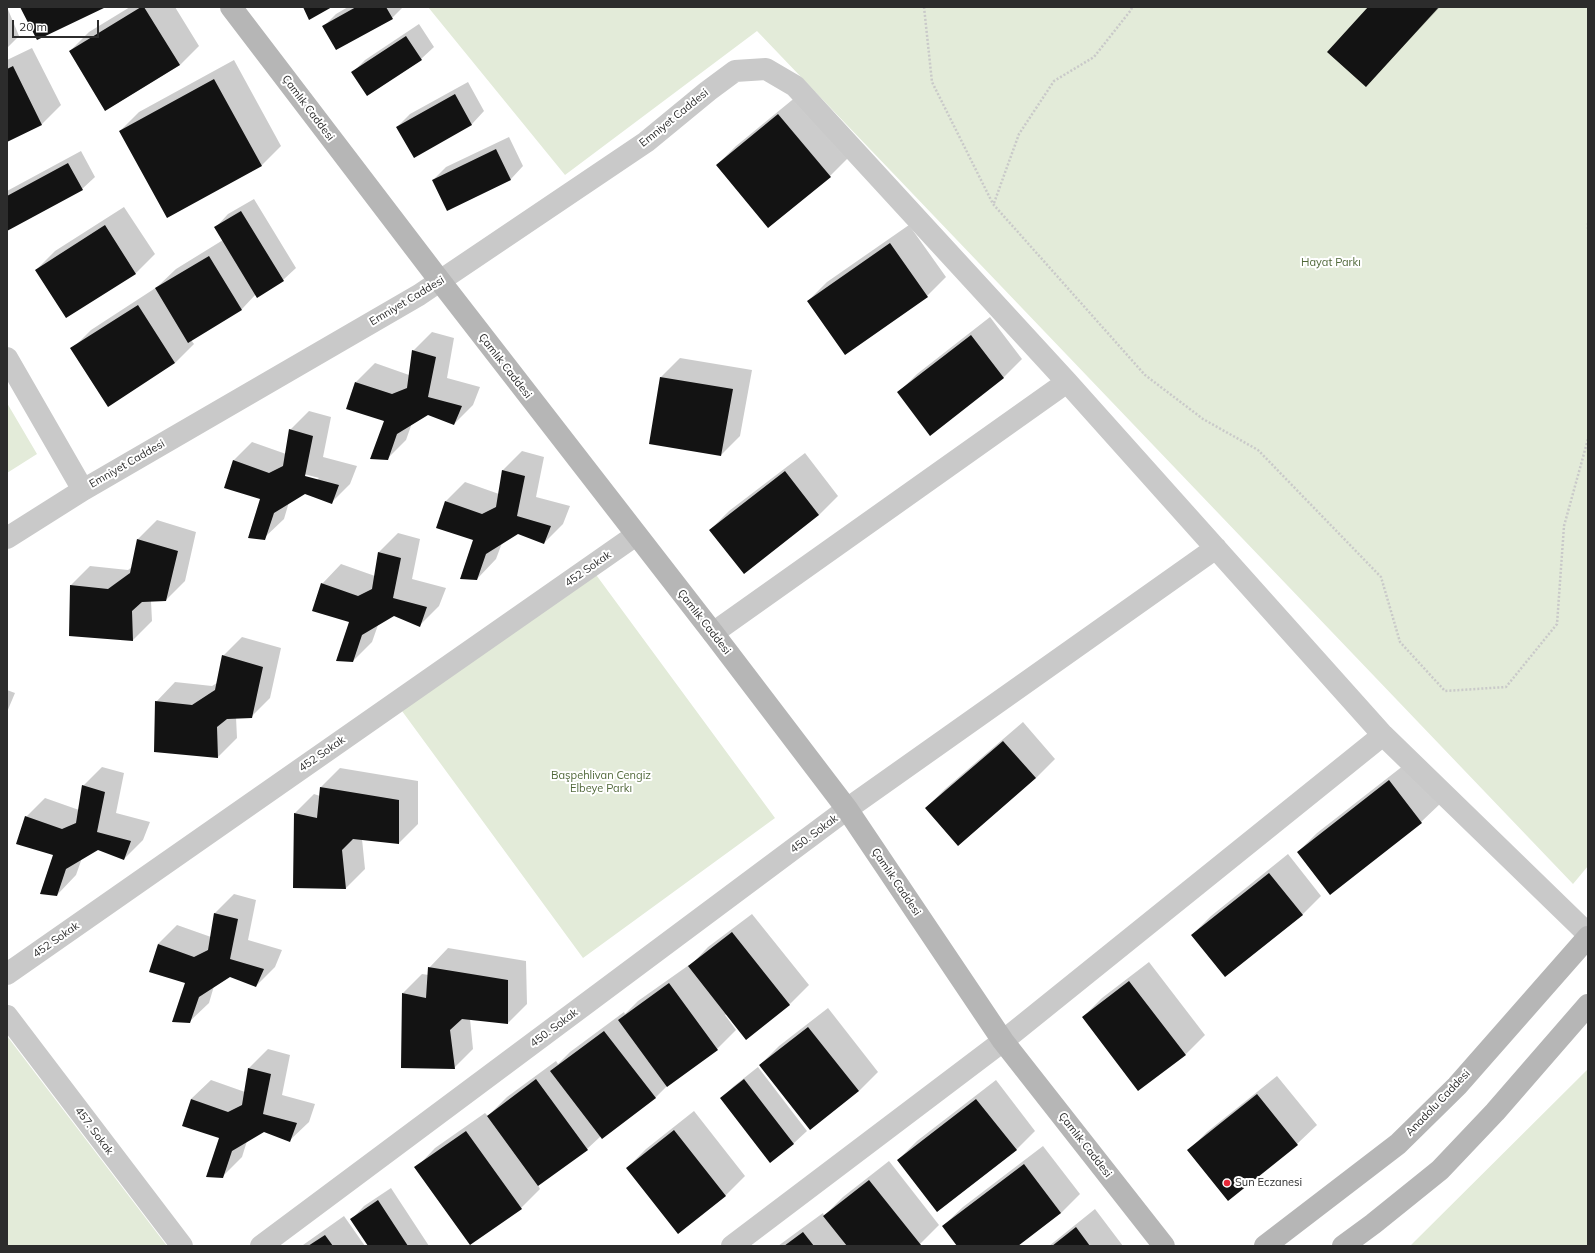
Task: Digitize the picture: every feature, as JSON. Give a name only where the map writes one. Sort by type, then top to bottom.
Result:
[{"type":"street","name":"Çamlık Caddesi","points":[[231,7],[440,281],[713,633],[847,810],[1003,1041],[1164,1246]]},
{"type":"street","name":"Emniyet Caddesi","points":[[7,538],[83,490],[419,295],[646,142],[708,91],[735,71],[766,69],[795,86],[1067,382],[1383,735],[1588,935]]},
{"type":"street","points":[[7,358],[83,490]]},
{"type":"street","points":[[713,633],[1067,382]]},
{"type":"street","name":"452 Sokak","points":[[7,974],[636,535]]},
{"type":"street","name":"450. Sokak","points":[[261,1246],[847,810],[1216,548]]},
{"type":"street","points":[[732,1246],[1003,1041],[1383,735]]},
{"type":"street","name":"Anadolu Caddesi","points":[[1265,1246],[1398,1144],[1457,1086],[1588,935]]},
{"type":"street","points":[[1343,1246],[1440,1170],[1495,1112],[1588,1005]]},
{"type":"street","name":"457. Sokak","points":[[7,1016],[182,1246]]},
{"type":"path","points":[[924,7],[932,82],[994,204],[1145,375],[1203,419],[1258,450],[1380,577],[1400,642],[1445,691],[1506,687],[1557,624],[1564,526],[1588,439]]},
{"type":"path","points":[[994,204],[1020,134],[1054,81],[1094,57],[1132,7]]},
{"type":"path","points":[[1588,223],[1588,231]]},
{"type":"green space","name":"Hayat Parkı","points":[[428,7],[1588,7],[1588,866],[1573,884],[757,31],[565,175]]},
{"type":"green space","points":[[7,403],[37,454],[7,473]]},
{"type":"green space","name":"Başpehlivan Cengiz Elbeye Parkı","points":[[594,572],[775,818],[583,958],[402,711]]},
{"type":"green space","points":[[7,1036],[167,1246],[7,1246]]},
{"type":"green space","points":[[1588,1069],[1588,1246],[1410,1246]]},
{"type":"building","points":[[20,7],[106,7],[37,40]]},
{"type":"building","points":[[141,7],[144,7],[180,65],[105,111],[69,51]]},
{"type":"building","points":[[303,7],[332,7],[309,20]]},
{"type":"building","points":[[356,7],[386,7],[393,19],[336,50],[322,26]]},
{"type":"building","points":[[1368,7],[1439,7],[1366,87],[1327,52]]},
{"type":"building","points":[[406,36],[422,60],[367,96],[351,72]]},
{"type":"building","points":[[13,66],[42,125],[7,142],[7,69]]},
{"type":"building","points":[[214,79],[262,166],[167,218],[119,131]]},
{"type":"building","points":[[455,94],[472,125],[414,158],[396,127]]},
{"type":"building","points":[[778,114],[831,177],[768,228],[716,165]]},
{"type":"building","points":[[496,149],[511,180],[447,211],[432,180]]},
{"type":"building","points":[[68,163],[83,190],[7,231],[7,196]]},
{"type":"building","points":[[241,211],[284,281],[257,298],[214,227]]},
{"type":"building","points":[[105,225],[136,274],[66,318],[35,270]]},
{"type":"building","points":[[890,243],[928,297],[845,355],[807,301]]},
{"type":"building","points":[[209,256],[242,310],[188,343],[155,288]]},
{"type":"building","points":[[138,305],[175,363],[108,407],[70,348]]},
{"type":"building","points":[[971,335],[1004,378],[930,436],[897,392]]},
{"type":"building","points":[[412,350],[436,357],[428,397],[462,406],[454,425],[428,415],[397,434],[388,460],[370,459],[384,421],[346,409],[355,382],[392,394],[407,388]]},
{"type":"building","points":[[660,377],[733,389],[721,456],[649,444]]},
{"type":"building","points":[[289,429],[313,436],[305,476],[339,485],[332,504],[305,494],[274,513],[265,540],[248,538],[260,499],[224,488],[233,460],[269,473],[283,466]]},
{"type":"building","points":[[502,470],[525,476],[517,516],[551,526],[544,544],[518,534],[486,554],[477,580],[460,579],[473,540],[436,528],[445,501],[482,514],[496,507]]},
{"type":"building","points":[[785,471],[819,515],[744,574],[709,530]]},
{"type":"building","points":[[137,539],[178,551],[166,601],[142,602],[132,611],[133,641],[69,636],[70,585],[108,589],[130,573]]},
{"type":"building","points":[[378,552],[401,558],[393,598],[427,607],[420,627],[394,616],[362,635],[353,662],[336,661],[349,622],[312,611],[321,583],[358,596],[372,589]]},
{"type":"building","points":[[222,655],[263,667],[252,718],[227,719],[217,727],[218,758],[154,752],[155,701],[192,705],[215,690]]},
{"type":"building","points":[[1003,741],[1036,778],[958,846],[925,808]]},
{"type":"building","points":[[1389,780],[1422,823],[1330,895],[1297,852]]},
{"type":"building","points":[[82,785],[105,792],[97,832],[131,841],[124,860],[98,850],[66,869],[57,896],[40,894],[53,855],[16,844],[25,816],[62,829],[76,823]]},
{"type":"building","points":[[320,787],[399,800],[399,844],[353,839],[342,850],[346,889],[293,888],[294,813],[317,818]]},
{"type":"building","points":[[1269,873],[1303,915],[1225,977],[1191,935]]},
{"type":"building","points":[[214,913],[238,919],[230,959],[264,969],[256,987],[230,977],[199,997],[190,1023],[172,1022],[185,983],[149,972],[158,944],[194,957],[208,950]]},
{"type":"building","points":[[732,932],[790,1005],[746,1040],[688,966]]},
{"type":"building","points":[[428,967],[508,980],[508,1024],[462,1019],[450,1030],[455,1069],[401,1068],[402,993],[426,998]]},
{"type":"building","points":[[1129,981],[1186,1055],[1138,1091],[1082,1017]]},
{"type":"building","points":[[669,983],[718,1050],[667,1087],[618,1020]]},
{"type":"building","points":[[808,1027],[859,1091],[810,1130],[759,1065]]},
{"type":"building","points":[[604,1031],[656,1098],[602,1139],[550,1071]]},
{"type":"building","points":[[248,1068],[271,1074],[263,1114],[297,1123],[290,1142],[264,1132],[232,1151],[223,1178],[206,1177],[219,1138],[182,1126],[191,1099],[228,1112],[242,1105]]},
{"type":"building","points":[[536,1079],[588,1150],[538,1186],[487,1116]]},
{"type":"building","points":[[744,1079],[794,1144],[770,1163],[720,1098]]},
{"type":"building","points":[[1257,1094],[1298,1145],[1228,1201],[1187,1150]]},
{"type":"building","points":[[976,1099],[1017,1150],[937,1212],[897,1160]]},
{"type":"building","points":[[674,1130],[726,1196],[678,1234],[626,1168]]},
{"type":"building","points":[[466,1131],[522,1209],[470,1245],[414,1167]]},
{"type":"building","points":[[1024,1164],[1061,1213],[1018,1246],[957,1246],[942,1226]]},
{"type":"building","points":[[869,1180],[921,1245],[847,1246],[823,1216]]},
{"type":"building","points":[[378,1200],[408,1246],[368,1246],[350,1219]]},
{"type":"building","points":[[1076,1227],[1090,1246],[1052,1246]]},
{"type":"building","points":[[803,1232],[814,1246],[784,1246]]},
{"type":"building","points":[[325,1235],[333,1246],[308,1246]]},
{"type":"place","name":"Sun Eczanesi","points":[[1227,1183]]}]
